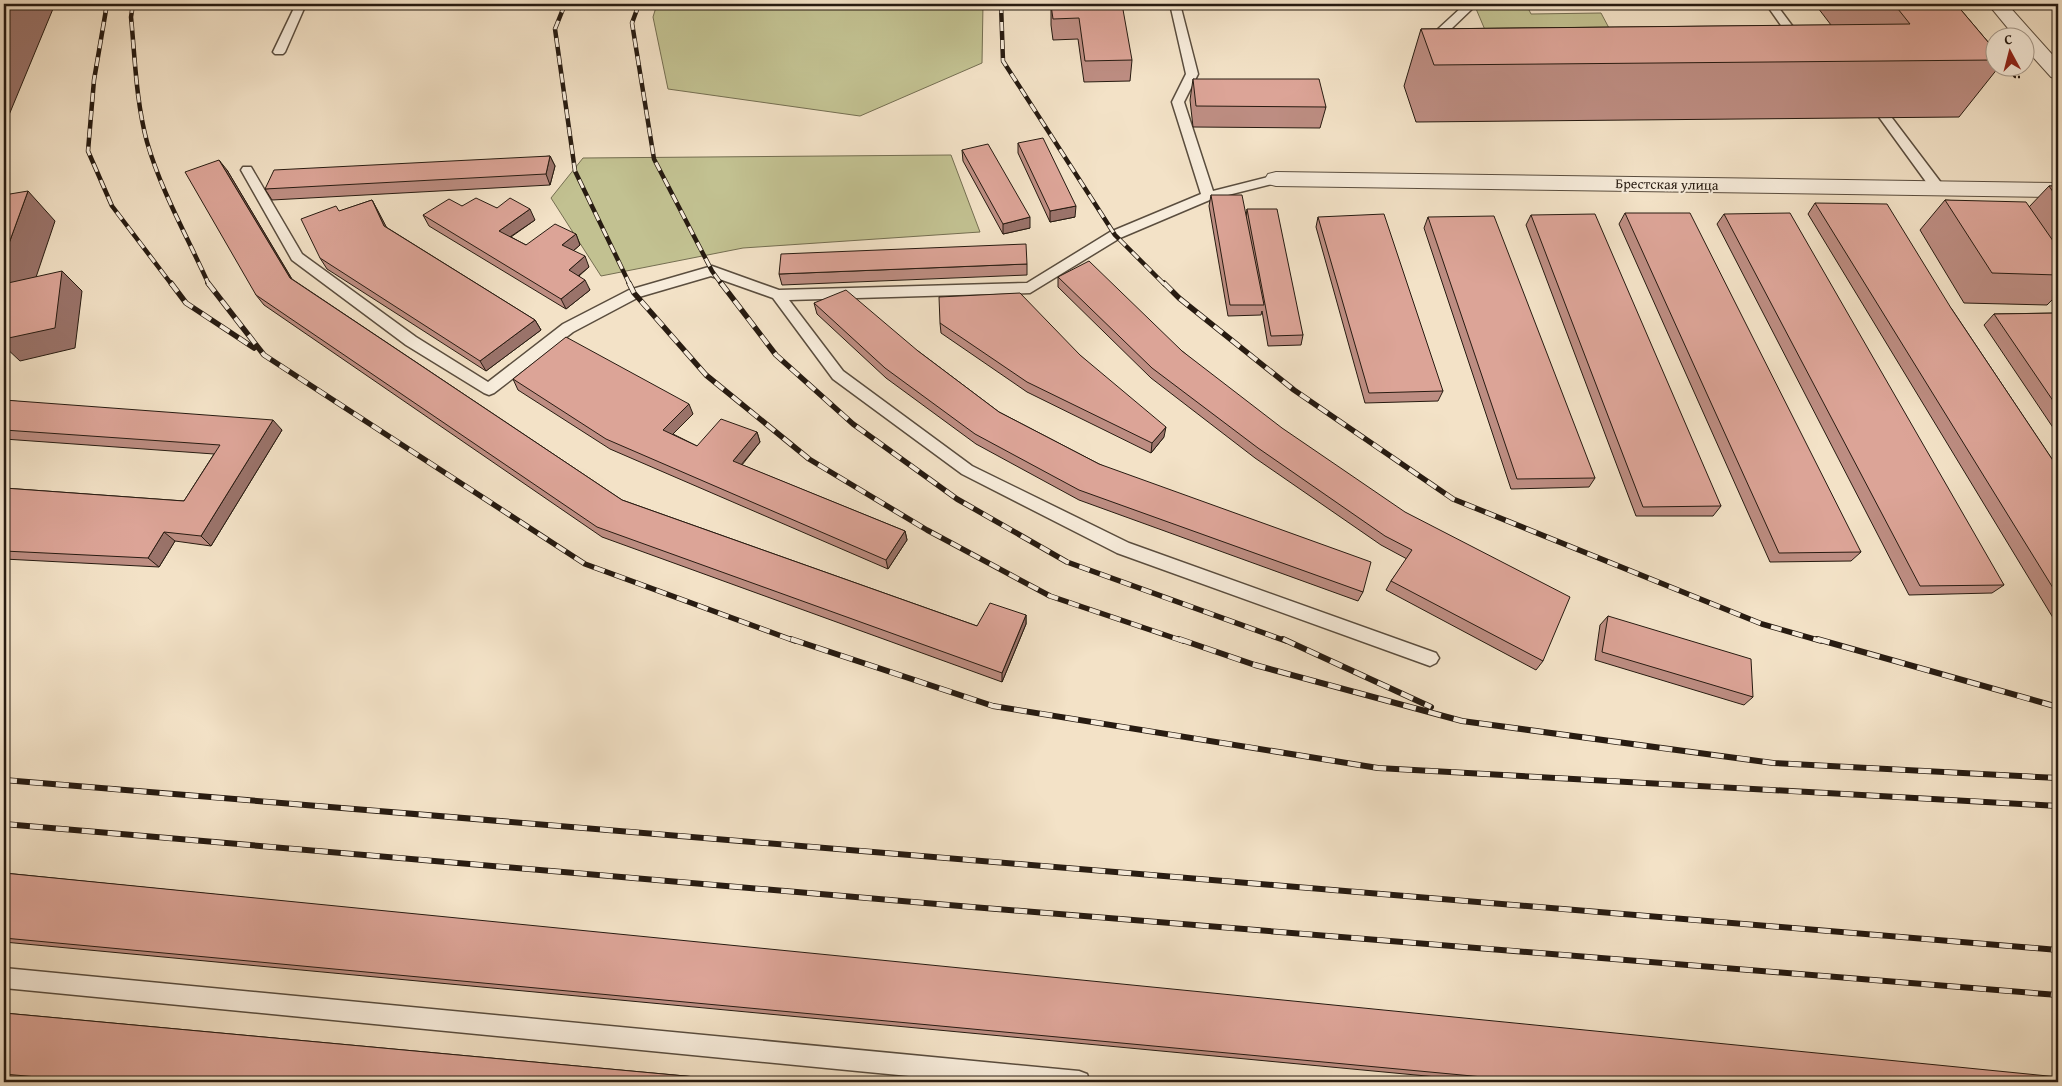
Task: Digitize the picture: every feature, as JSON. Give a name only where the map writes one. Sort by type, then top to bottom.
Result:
[{"type":"street","points":[[1997,4],[2058,73]]},
{"type":"street","name":"Брестская улица","points":[[1276,179],[2058,190]]},
{"type":"lane","points":[[279,52],[301,4]]},
{"type":"lane","points":[[1175,4],[1192,74],[1178,102],[1208,196]]},
{"type":"lane","points":[[1771,4],[1803,49],[1793,50]]},
{"type":"lane","points":[[1464,53],[1454,53],[1444,29],[1468,8]]},
{"type":"lane","points":[[1886,117],[1937,187]]},
{"type":"lane","points":[[247,170],[297,257],[411,341],[489,389],[568,328],[634,293],[712,271],[778,295],[1030,288],[1115,235],[1208,196],[1276,179]]},
{"type":"lane","points":[[778,295],[838,375],[967,470],[1123,548],[1430,658]]},
{"type":"lane","points":[[4,978],[1079,1082]]},
{"type":"shaded area","points":[[657,4],[983,4],[982,63],[860,116],[668,89],[653,17]]},
{"type":"shaded area","points":[[1474,4],[1526,4],[1531,14],[1601,13],[1617,43],[1491,44]]},
{"type":"shaded area","points":[[951,155],[980,232],[743,248],[601,276],[551,198],[583,158]]},
{"type":"building","points":[[4,4],[10,4],[4,17]]},
{"type":"building","points":[[1122,4],[1132,60],[1085,61],[1079,18],[1053,19],[1051,5]]},
{"type":"building","points":[[1894,4],[1956,4],[1984,37],[1984,60],[1434,65],[1421,29],[1910,24]]},
{"type":"building","points":[[1193,79],[1319,79],[1326,107],[1196,106]]},
{"type":"building","points":[[1043,138],[1076,206],[1050,211],[1018,143]]},
{"type":"building","points":[[988,144],[1030,217],[1003,224],[962,150]]},
{"type":"building","points":[[550,156],[546,174],[265,189],[274,170]]},
{"type":"building","points":[[219,160],[290,278],[622,500],[977,626],[990,603],[1026,615],[1002,673],[597,527],[256,295],[185,172]]},
{"type":"building","points":[[2049,186],[2058,186],[2058,199]]},
{"type":"building","points":[[28,191],[4,257],[4,195]]},
{"type":"building","points":[[1211,195],[1242,195],[1264,305],[1230,305]]},
{"type":"building","points":[[476,198],[497,208],[510,198],[530,209],[499,231],[526,245],[555,224],[576,234],[562,245],[585,256],[569,270],[585,280],[561,299],[423,215],[449,199],[462,206]]},
{"type":"building","points":[[372,200],[384,226],[535,320],[480,361],[320,258],[301,219],[336,206],[339,211]]},
{"type":"building","points":[[1945,200],[2026,202],[2058,248],[2058,275],[1992,273]]},
{"type":"building","points":[[1815,203],[1887,204],[1951,308],[2058,468],[2058,596]]},
{"type":"building","points":[[1247,209],[1277,209],[1303,335],[1271,336]]},
{"type":"building","points":[[1625,213],[1690,213],[1861,552],[1779,553]]},
{"type":"building","points":[[1790,213],[2004,585],[1920,586],[1724,214]]},
{"type":"building","points":[[1384,214],[1443,391],[1369,393],[1318,217]]},
{"type":"building","points":[[1595,214],[1721,506],[1643,507],[1531,215]]},
{"type":"building","points":[[1494,216],[1595,478],[1517,479],[1428,217]]},
{"type":"building","points":[[1026,244],[1027,264],[779,274],[781,254]]},
{"type":"building","points":[[1089,261],[1182,351],[1282,428],[1405,512],[1570,597],[1543,661],[1391,581],[1412,550],[1385,536],[1258,448],[1152,368],[1058,277]]},
{"type":"building","points":[[62,271],[55,328],[4,339],[4,310],[8,283]]},
{"type":"building","points":[[846,290],[918,351],[999,412],[1099,464],[1371,562],[1363,592],[1079,490],[975,434],[885,368],[814,303]]},
{"type":"building","points":[[1020,293],[1080,355],[1166,427],[1152,443],[1027,382],[940,323],[939,297]]},
{"type":"building","points":[[2058,313],[2058,408],[1994,314]]},
{"type":"building","points":[[566,337],[689,404],[663,430],[697,446],[721,419],[757,432],[733,461],[905,531],[886,560],[606,439],[513,379]]},
{"type":"building","points":[[4,400],[273,420],[201,536],[164,532],[148,558],[4,551],[4,488],[184,501],[220,445],[4,430]]},
{"type":"building","points":[[1608,616],[1751,659],[1753,697],[1602,652]]},
{"type":"building","points":[[4,873],[2058,1077],[2058,1082],[1536,1082],[4,938]]},
{"type":"building","points":[[4,1013],[750,1082],[92,1082],[4,1074]]},
{"type":"railway","points":[[107,4],[94,80],[88,151],[112,206],[172,285]]},
{"type":"railway","points":[[133,4],[131,17],[136,80],[147,142],[167,196],[208,283]]},
{"type":"railway","points":[[565,4],[555,29],[575,171],[630,285]]},
{"type":"railway","points":[[639,4],[632,23],[654,159],[712,271],[722,285]]},
{"type":"railway","points":[[1001,4],[1003,61],[1115,235],[1165,285]]},
{"type":"railway","points":[[171,283],[186,303],[254,348]]},
{"type":"railway","points":[[208,283],[264,355],[585,564],[795,641]]},
{"type":"railway","points":[[721,283],[776,355],[853,424],[957,499],[1067,562],[1286,641]]},
{"type":"railway","points":[[1164,283],[1179,298],[1294,390],[1453,499],[1762,624],[1821,641]]},
{"type":"railway","points":[[630,285],[634,293],[706,375],[809,459],[927,530],[1050,596],[1183,641]]},
{"type":"railway","points":[[791,639],[993,706],[1378,768],[2058,806]]},
{"type":"railway","points":[[1179,639],[1255,665],[1462,721],[1773,763],[2058,778]]},
{"type":"railway","points":[[1283,639],[1431,707]]},
{"type":"railway","points":[[1817,639],[2058,707]]},
{"type":"railway","points":[[4,780],[2058,950]]},
{"type":"railway","points":[[4,824],[972,907],[2058,995]]}]
